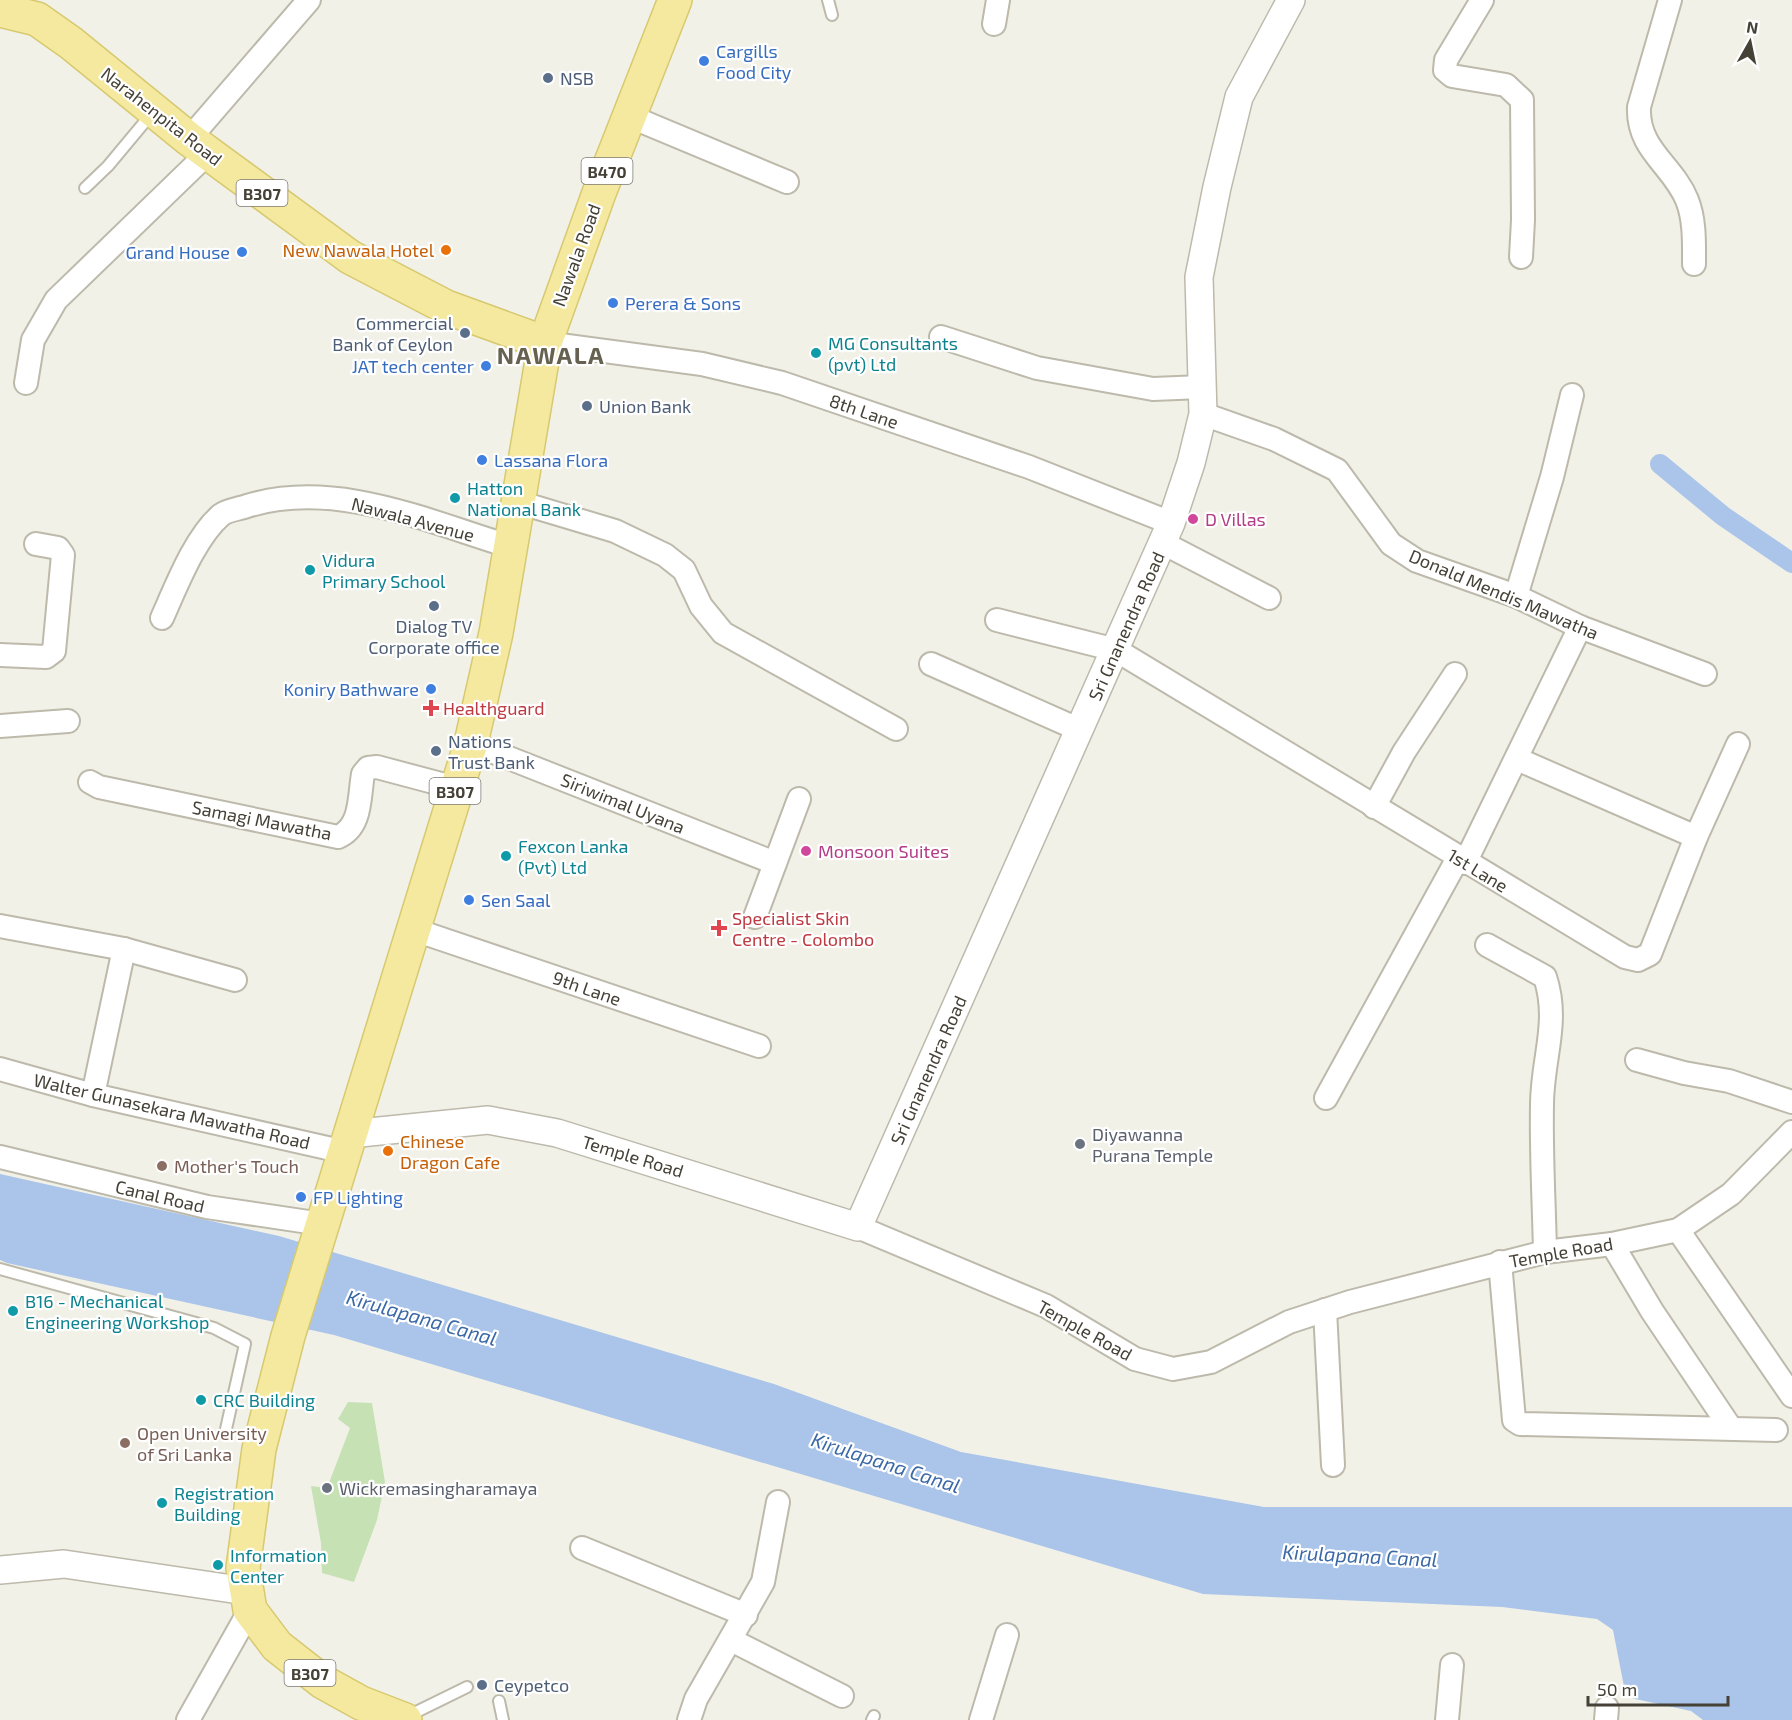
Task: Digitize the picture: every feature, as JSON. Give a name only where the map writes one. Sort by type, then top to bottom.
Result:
[{"type":"main road","name":"Nawala Road","points":[[545,343],[629,116],[675,0]]},
{"type":"main road","name":"Narahenpita Road","points":[[6,6],[37,19],[71,43],[198,146],[350,257],[446,307],[545,343]]},
{"type":"main road","name":"B307","points":[[403,1720],[357,1712],[277,1646],[248,1601],[243,1568],[261,1438],[288,1336],[471,743],[495,633],[545,343]]},
{"type":"street","points":[[26,383],[33,340],[56,300],[198,146],[309,0]]},
{"type":"street","points":[[994,24],[998,0]]},
{"type":"street","name":"Sri Gnanendra Road","points":[[858,1227],[1167,533],[1191,463],[1203,414],[1199,277],[1217,187],[1239,98],[1291,0]]},
{"type":"street","points":[[1482,0],[1446,60],[1445,70],[1452,76],[1506,85],[1522,100],[1521,257]]},
{"type":"street","points":[[1670,0],[1639,107],[1638,122],[1642,136],[1686,198],[1693,219],[1694,264]]},
{"type":"street","points":[[629,116],[787,182]]},
{"type":"street","points":[[941,338],[1037,368],[1153,389],[1202,387]]},
{"type":"street","name":"8th Lane","points":[[545,343],[702,364],[783,383],[1029,467],[1167,533],[1269,598]]},
{"type":"street","points":[[1515,596],[1552,477],[1572,395]]},
{"type":"street","name":"Donald Mendis Mawatha","points":[[1203,414],[1274,438],[1337,470],[1391,544],[1417,561],[1515,596],[1580,627],[1705,674]]},
{"type":"street","name":"Nawala Avenue","points":[[162,618],[192,553],[222,514],[268,500],[309,497],[357,501],[509,546]]},
{"type":"street","points":[[518,502],[615,531],[665,555],[684,570],[701,606],[723,633],[896,729]]},
{"type":"street","points":[[0,656],[46,657],[54,651],[63,555],[58,548],[36,544]]},
{"type":"street","name":"1st Lane","points":[[997,621],[1116,650],[1462,861],[1625,957],[1638,960],[1650,954],[1696,837],[1738,744]]},
{"type":"street","points":[[1326,1098],[1462,861],[1517,759],[1580,627]]},
{"type":"street","points":[[931,664],[1080,730]]},
{"type":"street","points":[[1374,807],[1404,752],[1455,674]]},
{"type":"street","points":[[0,726],[68,721]]},
{"type":"street","name":"Siriwimal Uyana","points":[[471,743],[775,863]]},
{"type":"street","points":[[1517,759],[1696,837]]},
{"type":"street","name":"Samagi Mawatha","points":[[90,782],[99,787],[338,837],[348,833],[354,825],[363,774],[368,768],[377,767],[456,788]]},
{"type":"street","points":[[755,917],[800,799]]},
{"type":"street","points":[[0,926],[124,949],[235,980]]},
{"type":"street","name":"9th Lane","points":[[415,930],[759,1046]]},
{"type":"street","points":[[1486,945],[1545,977],[1552,998],[1552,1023],[1542,1102],[1545,1252]]},
{"type":"street","points":[[93,1095],[124,949]]},
{"type":"street","points":[[1637,1060],[1684,1073],[1730,1081],[1792,1102]]},
{"type":"street","name":"Walter Gunasekara Mawatha Road","points":[[0,1069],[93,1095],[347,1143]]},
{"type":"street","name":"Temple Road","points":[[347,1143],[488,1120],[557,1132],[858,1227],[1046,1306],[1136,1359],[1173,1369],[1211,1362],[1289,1322],[1325,1310],[1500,1262],[1545,1252],[1612,1244],[1678,1230],[1731,1194],[1792,1132]]},
{"type":"street","name":"Canal Road","points":[[0,1157],[207,1207],[321,1226]]},
{"type":"street","points":[[1678,1230],[1792,1396]]},
{"type":"street","points":[[1612,1244],[1652,1311],[1730,1428]]},
{"type":"street","points":[[1500,1262],[1514,1420],[1520,1424],[1776,1430]]},
{"type":"street","points":[[1325,1310],[1333,1465]]},
{"type":"street","points":[[689,1720],[696,1699],[763,1582],[778,1502]]},
{"type":"street","points":[[582,1548],[746,1615]]},
{"type":"street","points":[[0,1570],[64,1564],[248,1601],[188,1720]]},
{"type":"street","points":[[981,1720],[1007,1635]]},
{"type":"street","points":[[731,1640],[842,1696]]},
{"type":"street","points":[[1447,1720],[1452,1665]]},
{"type":"lane","points":[[828,0],[832,15]]},
{"type":"lane","points":[[85,188],[108,166],[154,111]]},
{"type":"lane","points":[[0,1269],[214,1328],[245,1344],[226,1429]]},
{"type":"lane","points":[[403,1720],[467,1687]]},
{"type":"lane","points":[[499,1701],[502,1720]]},
{"type":"green space","points":[[348,1402],[372,1403],[385,1482],[377,1520],[354,1582],[322,1573],[321,1543],[311,1486],[327,1488],[350,1428],[338,1419]]},
{"type":"water","name":"Kirulapana Canal","points":[[0,1174],[279,1236],[774,1384],[961,1452],[1264,1507],[1792,1507],[1792,1720],[1703,1720],[1691,1711],[1626,1697],[1613,1630],[1597,1619],[1502,1607],[1203,1594],[334,1335],[7,1263],[0,1260]]},
{"type":"waterway","points":[[1660,464],[1723,516],[1792,563]]},
{"type":"place","name":"Cargills Food City","points":[[704,61]]},
{"type":"place","name":"NSB","points":[[548,78]]},
{"type":"place","name":"New Nawala Hotel","points":[[446,250]]},
{"type":"place","name":"Grand House","points":[[242,252]]},
{"type":"place","name":"Perera & Sons","points":[[613,303]]},
{"type":"place","name":"Commercial Bank of Ceylon","points":[[465,333]]},
{"type":"place","name":"MG Consultants (pvt) Ltd","points":[[816,353]]},
{"type":"place","name":"JAT tech center","points":[[486,366]]},
{"type":"place","name":"Union Bank","points":[[587,406]]},
{"type":"place","name":"Lassana Flora","points":[[482,460]]},
{"type":"place","name":"Hatton National Bank","points":[[455,498]]},
{"type":"place","name":"D Villas","points":[[1193,519]]},
{"type":"place","name":"Vidura Primary School","points":[[310,570]]},
{"type":"place","name":"Dialog TV Corporate office","points":[[434,606]]},
{"type":"place","name":"Koniry Bathware","points":[[431,689]]},
{"type":"place","name":"Healthguard","points":[[431,708]]},
{"type":"place","name":"Nations Trust Bank","points":[[436,751]]},
{"type":"place","name":"Monsoon Suites","points":[[806,851]]},
{"type":"place","name":"Fexcon Lanka (Pvt) Ltd","points":[[506,856]]},
{"type":"place","name":"Sen Saal","points":[[469,900]]},
{"type":"place","name":"Specialist Skin Centre - Colombo","points":[[719,928]]},
{"type":"place","name":"Diyawanna Purana Temple","points":[[1080,1144]]},
{"type":"place","name":"Chinese Dragon Cafe","points":[[388,1151]]},
{"type":"place","name":"Mother's Touch","points":[[162,1166]]},
{"type":"place","name":"FP Lighting","points":[[301,1197]]},
{"type":"place","name":"B16 - Mechanical Engineering Workshop","points":[[13,1311]]},
{"type":"place","name":"CRC Building","points":[[201,1400]]},
{"type":"place","name":"Open University of Sri Lanka","points":[[125,1443]]},
{"type":"place","name":"Wickremasingharamaya","points":[[327,1488]]},
{"type":"place","name":"Registration Building","points":[[162,1503]]},
{"type":"place","name":"Information Center","points":[[218,1565]]},
{"type":"place","name":"Ceypetco","points":[[482,1685]]},
{"type":"district","name":"NAWALA","points":[[551,354]]}]
